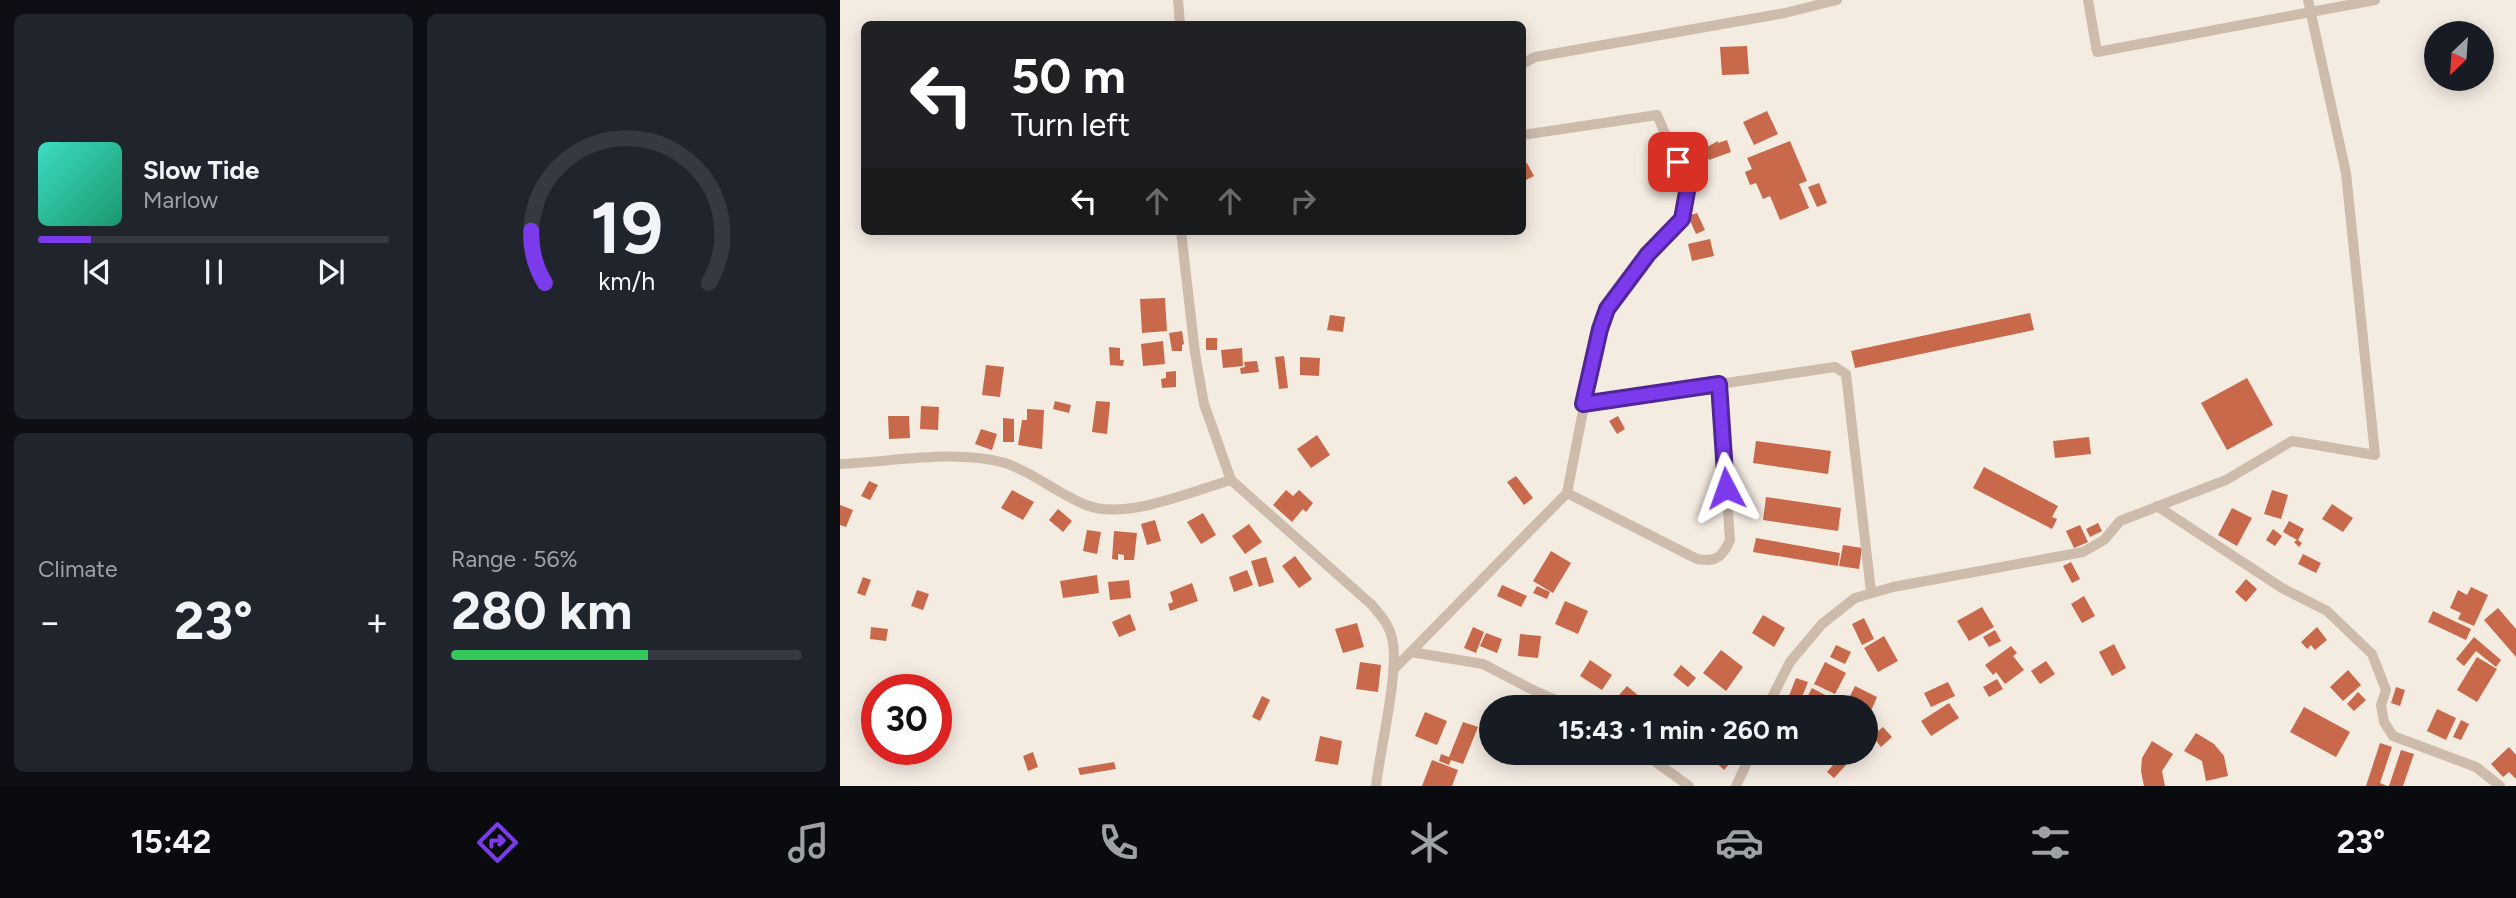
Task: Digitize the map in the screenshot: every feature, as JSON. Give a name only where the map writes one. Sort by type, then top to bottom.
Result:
[{"type":"street","points":[[1178,0],[1180,21]]},
{"type":"street","points":[[1526,62],[1535,57],[1785,13],[1837,0]]},
{"type":"street","points":[[2088,0],[2097,52],[2375,0]]},
{"type":"street","points":[[1774,695],[1790,662],[1822,624],[1841,606],[1871,592],[2083,552],[2104,540],[2120,521],[2226,480],[2292,441],[2375,455],[2346,173],[2308,0]]},
{"type":"street","points":[[1393,670],[1567,493],[1583,404],[1607,309],[1648,254],[1682,219],[1688,186],[1657,115],[1526,134]]},
{"type":"street","points":[[1182,235],[1201,389],[1210,426],[1231,480],[1372,605],[1386,621],[1392,637],[1393,670],[1376,786]]},
{"type":"street","points":[[1583,404],[1835,367],[1846,374],[1871,592]]},
{"type":"street","points":[[1567,493],[1697,559],[1716,560],[1724,553],[1730,540],[1719,384]]},
{"type":"street","points":[[840,464],[935,457],[992,461],[1007,464],[1088,506],[1112,509],[1136,508],[1231,480]]},
{"type":"street","points":[[2157,506],[2282,588],[2327,611],[2372,654],[2386,690],[2381,705],[2384,722],[2393,736],[2476,767],[2500,786]]},
{"type":"street","points":[[1411,652],[1483,664],[1544,695]]},
{"type":"street","points":[[1660,765],[1689,786]]},
{"type":"street","points":[[1736,786],[1746,765]]},
{"type":"building","points":[[1747,46],[1749,74],[1722,75],[1720,47]]},
{"type":"building","points":[[1767,111],[1778,134],[1754,145],[1743,122]]},
{"type":"building","points":[[1727,140],[1731,152],[1709,160],[1705,148],[1718,141]]},
{"type":"building","points":[[1790,141],[1807,181],[1799,184],[1809,208],[1780,220],[1770,196],[1763,199],[1756,183],[1750,185],[1745,172],[1752,169],[1747,158]]},
{"type":"building","points":[[1526,163],[1534,176],[1526,180]]},
{"type":"building","points":[[1819,183],[1827,203],[1817,207],[1808,187]]},
{"type":"building","points":[[1697,213],[1705,230],[1696,234],[1688,216]]},
{"type":"building","points":[[1710,239],[1714,256],[1692,261],[1688,244]]},
{"type":"building","points":[[1165,298],[1167,331],[1142,333],[1140,299]]},
{"type":"building","points":[[2030,313],[2034,330],[1855,368],[1851,351]]},
{"type":"building","points":[[1330,315],[1345,317],[1343,332],[1327,330]]},
{"type":"building","points":[[1182,331],[1182,351],[1172,351],[1169,333]]},
{"type":"building","points":[[1206,338],[1217,338],[1217,350],[1206,350]]},
{"type":"building","points":[[1163,341],[1165,364],[1143,366],[1141,344]]},
{"type":"building","points":[[1109,347],[1120,348],[1123,366],[1110,365]]},
{"type":"building","points":[[1242,348],[1243,366],[1223,368],[1221,350]]},
{"type":"building","points":[[1284,356],[1288,388],[1279,389],[1275,357]]},
{"type":"building","points":[[1300,357],[1320,358],[1319,376],[1300,375]]},
{"type":"building","points":[[1257,361],[1259,372],[1241,374],[1240,368],[1245,367],[1244,362]]},
{"type":"building","points":[[986,365],[1004,367],[1000,397],[982,395]]},
{"type":"building","points":[[1176,371],[1176,387],[1162,388],[1161,379],[1166,378],[1166,372]]},
{"type":"building","points":[[2247,378],[2273,425],[2227,450],[2201,403]]},
{"type":"building","points":[[1055,401],[1071,405],[1069,413],[1053,409]]},
{"type":"building","points":[[1096,401],[1110,402],[1107,434],[1092,432]]},
{"type":"building","points":[[921,406],[939,407],[938,430],[920,429]]},
{"type":"building","points":[[1027,409],[1044,410],[1042,449],[1018,445],[1022,420],[1027,420]]},
{"type":"building","points":[[888,416],[909,416],[910,438],[889,439]]},
{"type":"building","points":[[1618,416],[1625,429],[1617,434],[1609,421]]},
{"type":"building","points":[[1003,418],[1014,419],[1014,442],[1003,442]]},
{"type":"building","points":[[981,429],[997,434],[992,450],[975,444]]},
{"type":"building","points":[[1317,435],[1330,455],[1311,468],[1297,449]]},
{"type":"building","points":[[2089,437],[2091,454],[2055,458],[2053,441]]},
{"type":"building","points":[[1756,441],[1831,451],[1828,474],[1753,463]]},
{"type":"building","points":[[1984,467],[2058,506],[2052,517],[2057,519],[2052,529],[1973,488]]},
{"type":"building","points":[[1516,476],[1533,498],[1524,505],[1507,482]]},
{"type":"building","points":[[869,481],[878,485],[870,500],[861,496]]},
{"type":"building","points":[[1012,490],[1034,502],[1023,520],[1001,508]]},
{"type":"building","points":[[1286,490],[1293,496],[1299,490],[1313,503],[1306,512],[1303,509],[1292,522],[1273,505]]},
{"type":"building","points":[[2272,490],[2288,495],[2281,519],[2264,514]]},
{"type":"building","points":[[1766,497],[1841,508],[1838,531],[1763,520]]},
{"type":"building","points":[[2332,504],[2353,518],[2343,532],[2322,519]]},
{"type":"building","points":[[840,505],[853,510],[846,527],[840,525]]},
{"type":"building","points":[[2232,508],[2252,518],[2237,546],[2218,535]]},
{"type":"building","points":[[1058,509],[1072,521],[1063,532],[1049,520]]},
{"type":"building","points":[[1203,513],[1216,535],[1201,544],[1187,522]]},
{"type":"building","points":[[1155,520],[1161,541],[1147,545],[1141,524]]},
{"type":"building","points":[[2289,521],[2304,529],[2298,540],[2302,543],[2299,547],[2294,542],[2297,540],[2283,532]]},
{"type":"building","points":[[2098,523],[2102,531],[2090,537],[2086,529]]},
{"type":"building","points":[[1249,524],[1262,542],[1245,554],[1232,536]]},
{"type":"building","points":[[2080,525],[2088,542],[2074,548],[2066,531]]},
{"type":"building","points":[[2273,529],[2282,536],[2275,546],[2266,540]]},
{"type":"building","points":[[1087,530],[1101,532],[1097,554],[1083,551]]},
{"type":"building","points":[[1114,531],[1137,533],[1134,560],[1124,560],[1124,555],[1118,554],[1118,560],[1112,559]]},
{"type":"building","points":[[1756,538],[1840,553],[1838,566],[1753,552]]},
{"type":"building","points":[[1843,545],[1862,548],[1859,569],[1839,566]]},
{"type":"building","points":[[1551,551],[1571,563],[1553,593],[1533,581]]},
{"type":"building","points":[[2303,554],[2321,563],[2316,573],[2298,564]]},
{"type":"building","points":[[1295,556],[1312,579],[1299,588],[1282,566]]},
{"type":"building","points":[[1266,557],[1274,582],[1259,587],[1251,561]]},
{"type":"building","points":[[2071,562],[2080,579],[2072,583],[2063,566]]},
{"type":"building","points":[[1247,570],[1253,585],[1234,592],[1229,577]]},
{"type":"building","points":[[1097,575],[1099,593],[1063,598],[1060,581]]},
{"type":"building","points":[[863,577],[871,580],[865,596],[857,593]]},
{"type":"building","points":[[2246,579],[2257,589],[2246,602],[2235,592]]},
{"type":"building","points":[[1129,580],[1131,598],[1110,600],[1108,582]]},
{"type":"building","points":[[1192,583],[1198,601],[1170,611],[1168,604],[1173,602],[1170,592]]},
{"type":"building","points":[[1502,585],[1527,596],[1521,607],[1497,596]]},
{"type":"building","points":[[1537,586],[1550,592],[1547,599],[1533,593]]},
{"type":"building","points":[[2471,587],[2488,595],[2474,626],[2458,619],[2461,613],[2450,608],[2458,590],[2467,595]]},
{"type":"building","points":[[917,590],[929,594],[923,610],[911,606]]},
{"type":"building","points":[[2084,596],[2095,616],[2082,623],[2071,604]]},
{"type":"building","points":[[1565,601],[1588,611],[1578,634],[1555,624]]},
{"type":"building","points":[[1982,607],[1994,627],[1969,641],[1957,621]]},
{"type":"building","points":[[2498,608],[2516,629],[2516,657],[2484,620]]},
{"type":"building","points":[[2433,611],[2471,629],[2466,640],[2428,622]]},
{"type":"building","points":[[1130,614],[1136,630],[1119,637],[1112,622]]},
{"type":"building","points":[[1763,615],[1785,628],[1774,647],[1752,633]]},
{"type":"building","points":[[1864,618],[1874,639],[1862,645],[1852,624]]},
{"type":"building","points":[[1357,623],[1364,647],[1343,653],[1335,629]]},
{"type":"building","points":[[871,627],[888,629],[886,641],[870,639]]},
{"type":"building","points":[[1473,627],[1484,632],[1476,653],[1464,648]]},
{"type":"building","points":[[2317,627],[2327,640],[2315,650],[2311,645],[2307,649],[2301,642]]},
{"type":"building","points":[[1995,630],[2001,641],[1989,647],[1983,637]]},
{"type":"building","points":[[1486,633],[1502,639],[1497,653],[1480,646]]},
{"type":"building","points":[[1520,634],[1541,636],[1538,658],[1518,656]]},
{"type":"building","points":[[1884,636],[1898,661],[1878,672],[1864,648]]},
{"type":"building","points":[[2474,637],[2501,660],[2496,667],[2476,651],[2464,666],[2456,659]]},
{"type":"building","points":[[2114,644],[2126,668],[2112,676],[2099,652]]},
{"type":"building","points":[[1836,645],[1851,652],[1845,664],[1830,657]]},
{"type":"building","points":[[2011,646],[2017,653],[2013,656],[2024,670],[2005,684],[1996,672],[1993,675],[1985,665]]},
{"type":"building","points":[[1721,650],[1743,667],[1726,691],[1703,673]]},
{"type":"building","points":[[2477,657],[2497,669],[2477,702],[2457,690]]},
{"type":"building","points":[[1590,660],[1612,675],[1602,690],[1580,676]]},
{"type":"building","points":[[2046,661],[2055,674],[2040,684],[2031,671]]},
{"type":"building","points":[[1360,662],[1381,665],[1378,692],[1356,689]]},
{"type":"building","points":[[1825,662],[1846,673],[1835,694],[1814,684]]},
{"type":"building","points":[[1681,665],[1696,678],[1688,687],[1673,675]]},
{"type":"building","points":[[2348,670],[2361,685],[2343,701],[2330,687]]},
{"type":"building","points":[[1796,678],[1808,682],[1803,695],[1789,695]]},
{"type":"building","points":[[1997,679],[2003,689],[1989,697],[1983,687]]},
{"type":"building","points":[[1948,682],[1955,696],[1931,707],[1924,693]]},
{"type":"building","points":[[1627,686],[1638,695],[1619,695]]},
{"type":"building","points":[[1855,686],[1873,695],[1850,695]]},
{"type":"building","points":[[2396,687],[2405,690],[2400,706],[2391,703]]},
{"type":"building","points":[[1812,688],[1825,695],[1808,695]]},
{"type":"building","points":[[2358,692],[2366,700],[2354,711],[2347,704]]},
{"type":"building","points":[[1262,696],[1270,700],[1260,721],[1252,717]]},
{"type":"building","points":[[1949,703],[1959,718],[1931,736],[1921,721]]},
{"type":"building","points":[[2304,707],[2350,732],[2336,757],[2290,732]]},
{"type":"building","points":[[2437,709],[2456,718],[2446,740],[2427,731]]},
{"type":"building","points":[[1425,712],[1447,721],[1437,745],[1415,736]]},
{"type":"building","points":[[2461,720],[2469,724],[2461,740],[2453,737]]},
{"type":"building","points":[[1463,722],[1478,727],[1463,764],[1451,760],[1449,765],[1439,761],[1441,754],[1449,757]]},
{"type":"building","points":[[1883,727],[1892,737],[1881,747],[1878,743],[1878,731]]},
{"type":"building","points":[[2196,733],[2214,744],[2224,756],[2228,776],[2206,781],[2202,761],[2184,751]]},
{"type":"building","points":[[1320,736],[1342,741],[1338,765],[1315,761]]},
{"type":"building","points":[[2152,741],[2173,754],[2162,771],[2165,786],[2144,786],[2142,758]]},
{"type":"building","points":[[2380,743],[2392,747],[2380,783],[2387,786],[2366,786]]},
{"type":"building","points":[[2509,747],[2516,755],[2516,779],[2509,772],[2503,777],[2491,764]]},
{"type":"building","points":[[2401,750],[2414,754],[2403,786],[2389,786]]},
{"type":"building","points":[[1033,752],[1038,767],[1028,771],[1023,756]]},
{"type":"building","points":[[1432,760],[1458,770],[1452,786],[1422,786]]},
{"type":"building","points":[[1114,762],[1116,769],[1080,775],[1078,768]]},
{"type":"building","points":[[1833,765],[1846,765],[1834,778],[1827,772]]},
{"type":"route","points":[[1678,162],[1688,186],[1682,219],[1648,254],[1607,309],[1583,404],[1719,384],[1726,488]]}]
